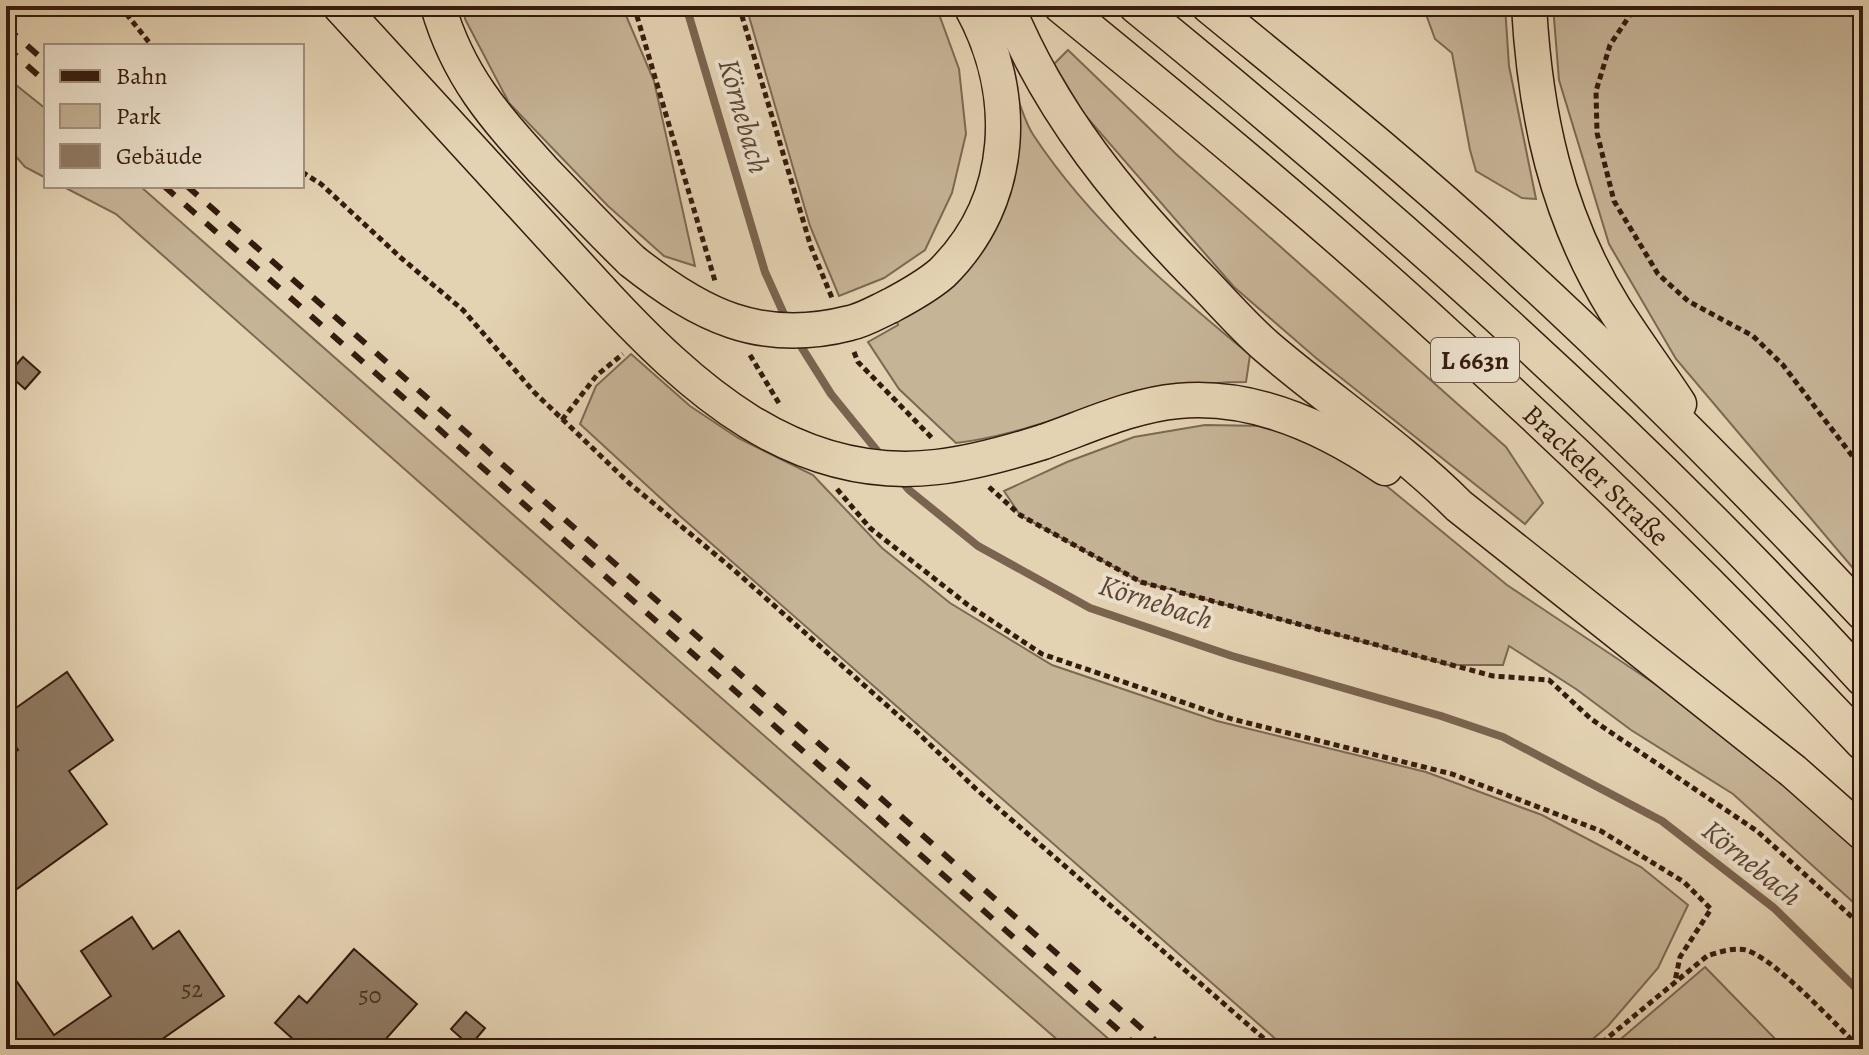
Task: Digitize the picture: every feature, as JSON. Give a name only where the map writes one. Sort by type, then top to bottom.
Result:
[{"type":"highway","points":[[340,6],[651,345],[690,380],[771,435],[804,450],[850,463],[899,469],[935,468],[1009,453],[1140,409],[1176,401],[1212,400],[1248,405],[1347,442],[1421,493],[1459,506]]},
{"type":"highway","points":[[438,6],[446,35],[460,64],[493,115],[632,261],[672,293],[702,310],[728,320],[785,331],[852,323],[890,306],[940,275],[961,251],[977,225],[993,189],[1005,142],[1003,98],[994,56],[971,6]]},
{"type":"highway","points":[[1007,6],[1037,72],[1081,144],[1160,239],[1264,344],[1432,480],[1459,506],[1793,771],[1863,833]]},
{"type":"highway","name":"Brackeler Straße","points":[[1061,6],[1218,134],[1458,345],[1671,546],[1863,743]]},
{"type":"highway","name":"Brackeler Straße","points":[[1136,6],[1249,98],[1482,301],[1701,510],[1863,679]]},
{"type":"highway","points":[[1209,6],[1379,146],[1472,228],[1621,367],[1863,613]]},
{"type":"highway","points":[[1529,6],[1533,65],[1543,132],[1563,201],[1586,256],[1614,307],[1719,464]]},
{"type":"path","points":[[120,6],[150,44]]},
{"type":"path","points":[[634,6],[702,244],[721,293]]},
{"type":"path","points":[[739,6],[811,247],[834,304]]},
{"type":"path","points":[[1641,6],[1630,15],[1610,45],[1596,91],[1597,133],[1614,201],[1658,274],[1688,301],[1753,336],[1783,365],[1863,470]]},
{"type":"path","points":[[304,173],[321,184],[463,310],[534,392],[629,483],[734,570],[917,732],[976,789],[1276,1049]]},
{"type":"path","points":[[746,347],[783,410]]},
{"type":"path","points":[[852,347],[858,362],[943,447]]},
{"type":"path","points":[[832,482],[870,528],[968,605],[1042,654],[1232,719],[1452,774],[1601,831],[1684,882],[1711,909],[1680,957],[1675,981]]},
{"type":"path","points":[[987,486],[1020,515],[1141,582],[1493,676],[1549,680],[1591,719],[1757,831],[1863,927]]},
{"type":"path","points":[[1594,1049],[1707,956],[1747,949],[1777,970],[1861,1049]]},
{"type":"green space","points":[[463,6],[622,6],[654,81],[695,266],[664,256],[608,206],[509,103],[465,19]]},
{"type":"green space","points":[[746,6],[936,6],[959,69],[966,134],[952,193],[925,250],[884,278],[839,296],[810,226]]},
{"type":"green space","points":[[1423,6],[1505,6],[1509,66],[1536,199],[1522,198],[1476,171],[1452,53],[1435,39]]},
{"type":"green space","points":[[1553,6],[1863,6],[1863,580],[1676,359],[1609,244],[1559,80]]},
{"type":"green space","points":[[1068,50],[1176,154],[1506,447],[1543,503],[1525,524],[1316,358],[1234,287],[1084,114],[1054,64]]},
{"type":"green space","points":[[6,77],[44,107],[44,177],[25,167],[6,145]]},
{"type":"green space","points":[[1017,97],[1031,132],[1056,167],[1107,226],[1162,280],[1250,355],[1246,382],[1210,383],[1157,391],[1013,432],[956,443],[899,389],[868,342],[898,325],[897,321],[951,282]]},
{"type":"green space","points":[[66,188],[142,188],[1120,1049],[1068,1049],[582,626],[116,214]]},
{"type":"green space","points":[[631,354],[690,406],[738,438],[813,475],[882,548],[950,603],[1052,665],[1217,721],[1426,772],[1542,815],[1641,867],[1688,905],[1658,968],[1608,1026],[1581,1049],[1287,1049],[680,516],[580,424],[596,386]]},
{"type":"green space","points":[[1205,425],[1267,426],[1338,456],[1383,483],[1507,585],[1700,714],[1863,852],[1863,911],[1733,794],[1631,730],[1576,689],[1509,646],[1503,665],[1449,665],[1141,582],[1020,515],[1004,491],[1067,462],[1134,437]]},
{"type":"green space","points":[[1705,967],[1785,1049],[1609,1049]]},
{"type":"building","points":[[23,357],[40,372],[25,389],[8,374]]},
{"type":"building","points":[[67,672],[113,740],[69,771],[107,824],[14,891],[6,880],[6,758],[18,750],[6,732],[6,715]]},
{"type":"building","points":[[132,917],[153,949],[179,931],[224,996],[148,1049],[6,1049],[6,966],[54,1035],[111,996],[81,951]]},
{"type":"building","points":[[354,949],[417,1004],[377,1049],[304,1049],[275,1023],[299,996],[307,1003]]},
{"type":"building","points":[[466,1012],[485,1028],[470,1046],[451,1029]]},
{"type":"waterway","name":"Körnebach","points":[[686,6],[765,272],[787,321]]},
{"type":"waterway","name":"Körnebach","points":[[797,340],[831,394],[883,458]]},
{"type":"waterway","name":"Körnebach","points":[[899,478],[909,490],[978,546],[1090,608],[1232,656],[1503,737],[1662,821],[1774,908],[1863,995]]},
{"type":"railway","points":[[6,27],[44,60]]},
{"type":"railway","points":[[6,47],[44,80]]},
{"type":"railway","points":[[166,188],[1140,1049]]},
{"type":"railway","points":[[189,188],[1165,1049]]}]
